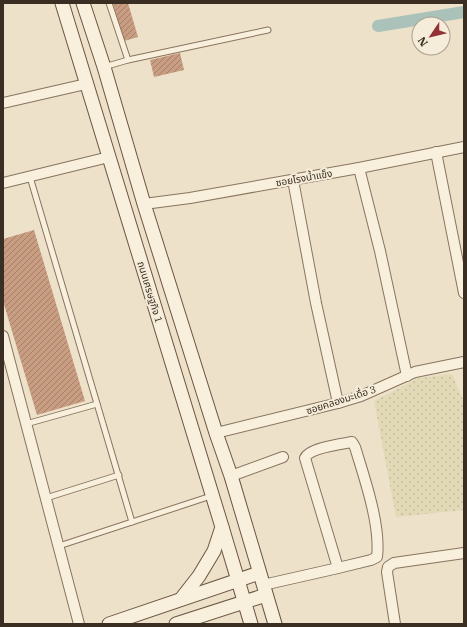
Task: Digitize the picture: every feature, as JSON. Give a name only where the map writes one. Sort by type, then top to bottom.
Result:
[{"type":"main road","name":"ถนนเศรษฐกิจ 1","points":[[62,3],[251,624]]},
{"type":"main road","name":"ถนนเศรษฐกิจ 1","points":[[83,3],[104,67],[144,204],[231,476],[275,624]]},
{"type":"main road","points":[[181,599],[199,576],[214,551],[222,527]]},
{"type":"main road","points":[[109,624],[259,573]]},
{"type":"main road","points":[[176,624],[244,602],[265,590]]},
{"type":"street","points":[[3,103],[86,84]]},
{"type":"street","name":"ซอยโรงน้ำแข็ง","points":[[144,204],[190,198],[292,180],[464,147]]},
{"type":"street","points":[[436,152],[464,293]]},
{"type":"street","points":[[3,183],[109,157]]},
{"type":"street","points":[[359,168],[380,251],[407,376]]},
{"type":"street","points":[[292,180],[316,304],[338,403]]},
{"type":"street","points":[[3,336],[8,373],[26,424],[79,624]]},
{"type":"street","name":"ซอยคลองมะเดื่อ 3","points":[[216,433],[338,403],[360,396],[415,372],[464,362]]},
{"type":"street","points":[[265,590],[377,557],[377,532],[371,501],[355,447],[352,442],[322,448],[309,453],[305,458],[338,568]]},
{"type":"street","points":[[231,476],[283,457]]},
{"type":"street","points":[[395,624],[387,572],[388,567],[394,563],[464,553]]},
{"type":"lane","points":[[109,3],[128,60]]},
{"type":"lane","points":[[104,67],[128,60],[268,30]]},
{"type":"lane","points":[[30,177],[132,522]]},
{"type":"lane","points":[[26,424],[97,404]]},
{"type":"lane","points":[[46,498],[119,475]]},
{"type":"lane","points":[[59,546],[212,496]]},
{"type":"shaded area","points":[[452,374],[464,402],[464,510],[396,517],[374,401],[419,378]]},
{"type":"building","points":[[113,3],[128,3],[138,37],[124,41]]},
{"type":"building","points":[[180,53],[184,70],[154,77],[150,60]]},
{"type":"building","points":[[34,230],[85,401],[37,415],[3,301],[3,239]]},
{"type":"waterway","points":[[378,26],[464,12]]}]
